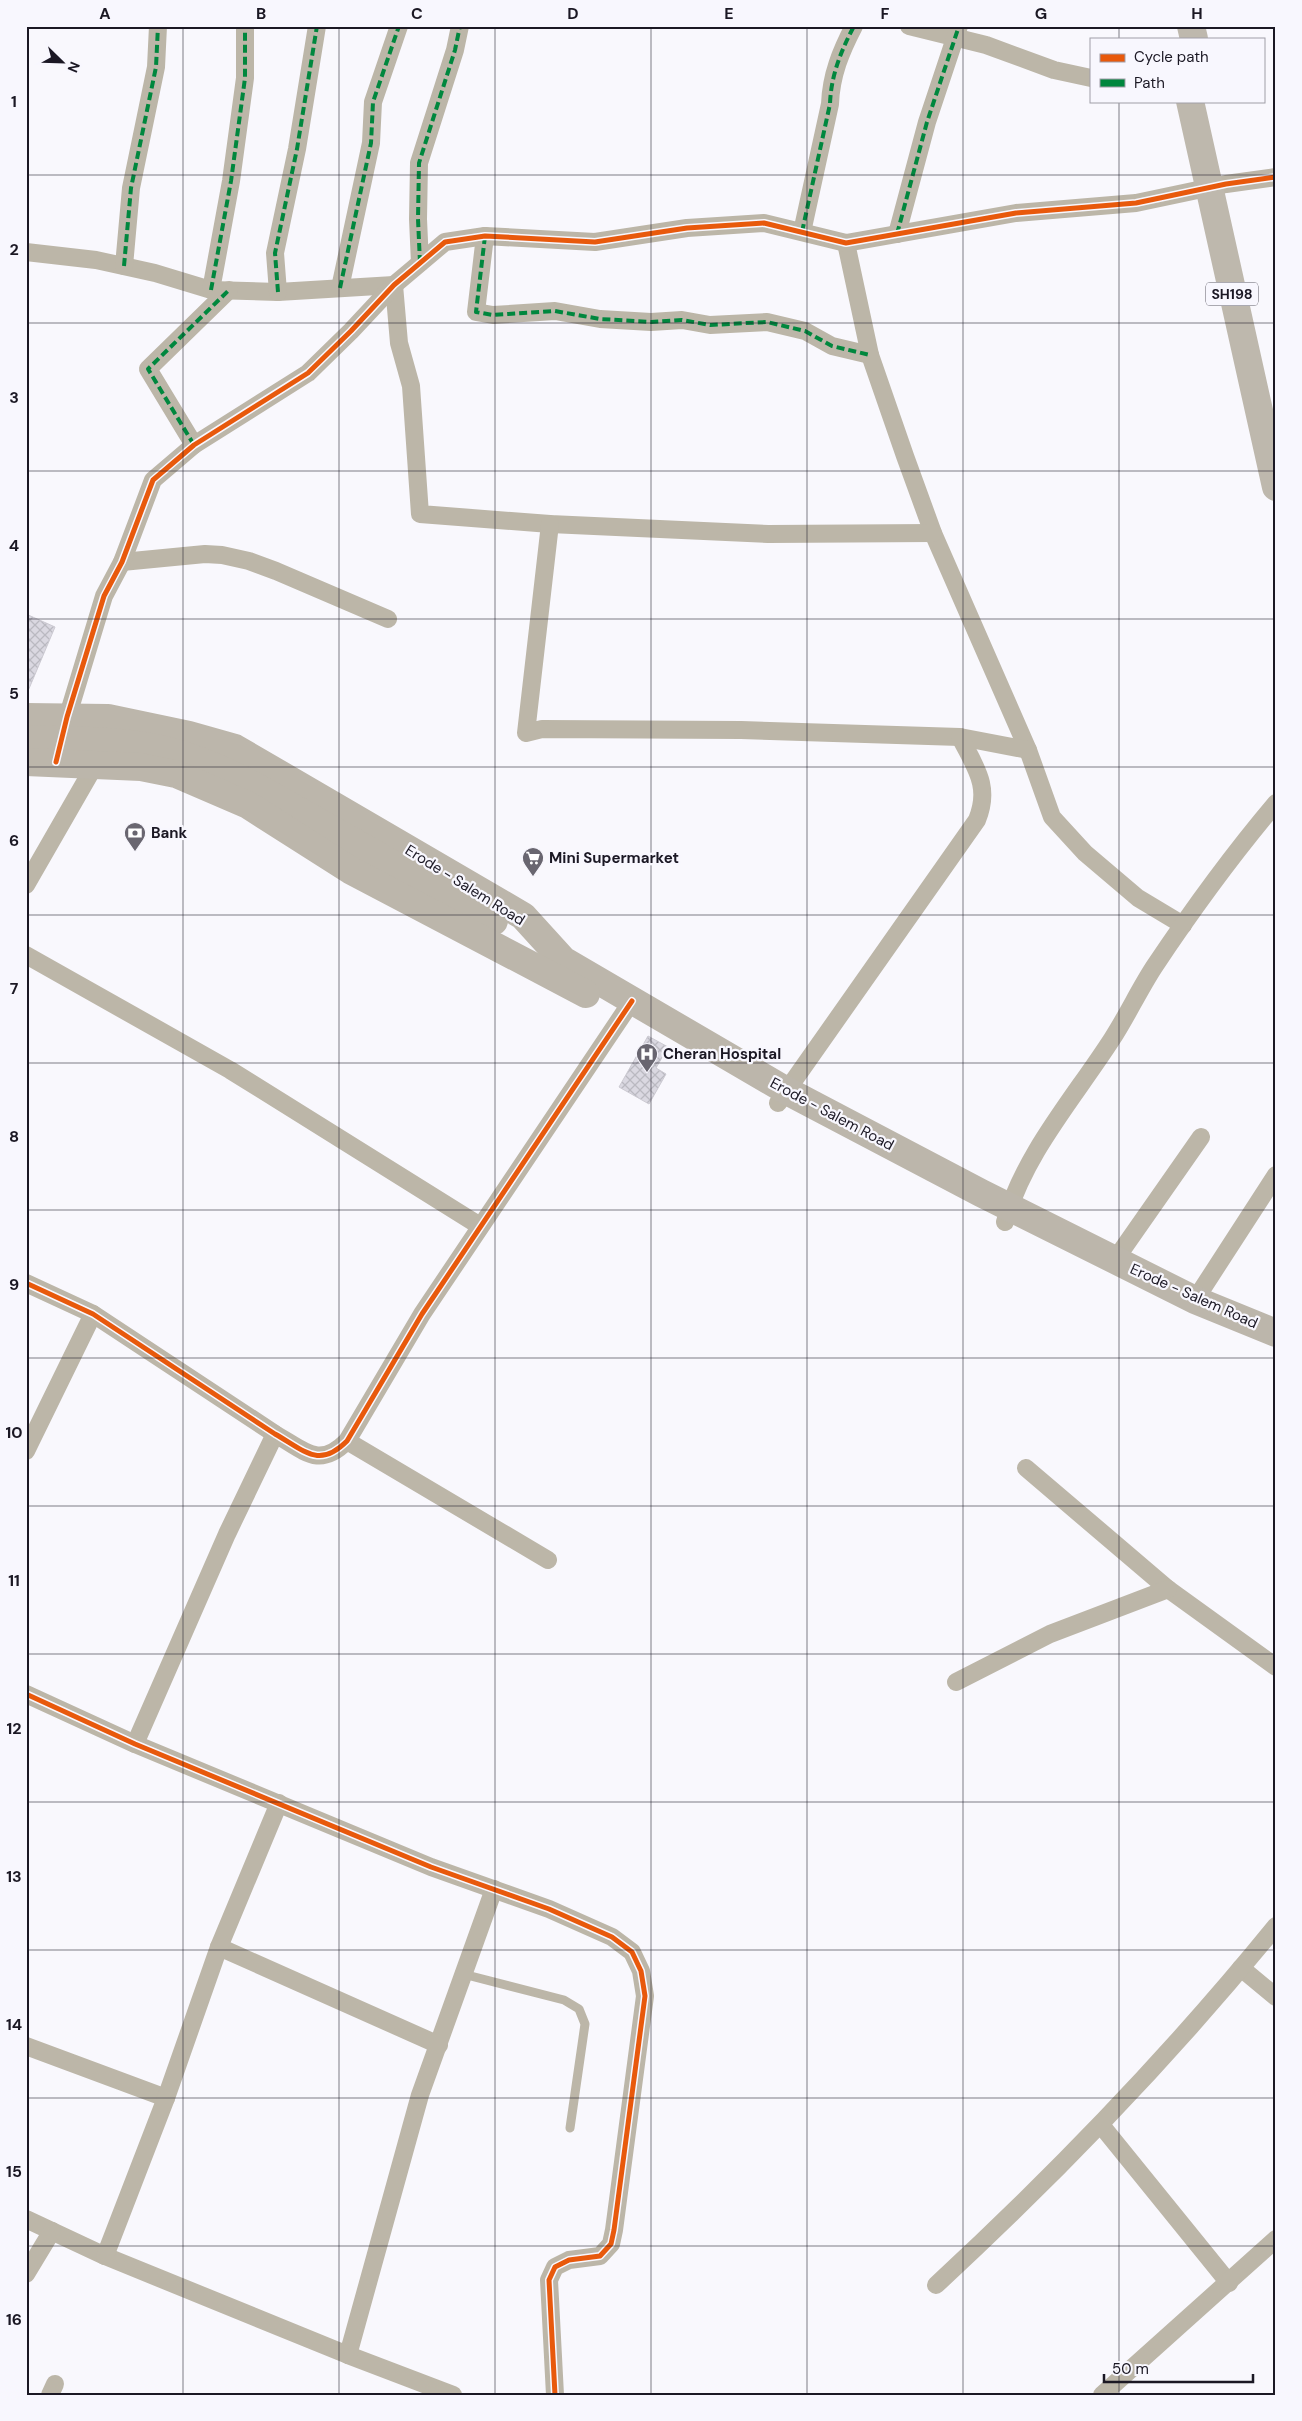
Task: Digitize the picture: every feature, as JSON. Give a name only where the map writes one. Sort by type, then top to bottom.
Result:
[{"type":"highway","name":"Erode - Salem Road","points":[[26,717],[108,718],[189,735],[235,748],[523,916],[563,960],[627,1007]]},
{"type":"highway","points":[[26,739],[115,743],[172,752],[259,786],[563,960]]},
{"type":"highway","name":"Erode - Salem Road","points":[[26,762],[140,767],[176,774],[248,804],[350,870],[627,1007],[782,1097],[1007,1214],[1190,1314],[1276,1350]]},
{"type":"highway","name":"Erode - Salem Road","points":[[1007,1214],[1115,1260],[1196,1300],[1276,1333]]},
{"type":"main road","name":"SH198","points":[[1190,102],[1217,185],[1276,407]]},
{"type":"main road","name":"SH198","points":[[1208,102],[1217,185],[1276,487]]},
{"type":"street","points":[[124,266],[131,188],[156,67],[158,26]]},
{"type":"street","points":[[194,445],[148,369],[220,290],[231,182],[245,78],[245,26]]},
{"type":"street","points":[[278,292],[276,253],[296,157],[317,26]]},
{"type":"street","points":[[340,288],[371,143],[374,102],[399,26]]},
{"type":"street","points":[[420,263],[418,219],[419,163],[455,50],[460,26]]},
{"type":"street","points":[[802,232],[830,104],[830,85],[841,52],[854,26]]},
{"type":"street","points":[[909,26],[958,32],[986,45],[1054,70],[1090,78]]},
{"type":"street","points":[[897,234],[927,122],[958,32]]},
{"type":"street","points":[[56,762],[67,717],[104,596],[122,562],[153,480],[194,445],[308,372],[351,331],[394,285],[445,242],[485,236],[595,242],[688,228],[764,223],[846,243],[1016,213],[1136,204],[1217,185],[1276,177]]},
{"type":"street","points":[[485,236],[476,312],[493,315],[554,311],[600,319],[651,322],[682,320],[710,325],[767,322],[805,331],[832,346],[870,354]]},
{"type":"street","points":[[846,243],[870,354],[933,532],[1028,750],[1052,817],[1085,854],[1138,898],[1182,925]]},
{"type":"street","points":[[26,252],[96,260],[220,290],[278,292],[394,285]]},
{"type":"street","points":[[394,285],[399,343],[411,386],[420,514],[550,524],[768,534],[933,532]]},
{"type":"street","points":[[550,524],[526,733],[542,729],[741,730],[960,737],[1028,750]]},
{"type":"street","points":[[122,562],[205,554],[249,561],[388,619]]},
{"type":"street","points":[[26,886],[97,764],[108,718]]},
{"type":"street","points":[[782,1097],[976,820],[982,807],[984,793],[979,777],[960,737]]},
{"type":"street","points":[[1007,1214],[1042,1141],[1112,1038],[1153,969],[1182,925],[1237,850],[1276,803]]},
{"type":"street","points":[[26,955],[230,1070],[480,1226]]},
{"type":"street","points":[[26,1283],[93,1314],[275,1434],[306,1452],[327,1456],[335,1453],[347,1441],[422,1314],[627,1007]]},
{"type":"street","points":[[1115,1260],[1201,1137]]},
{"type":"street","points":[[1196,1300],[1276,1176]]},
{"type":"street","points":[[26,1451],[93,1314]]},
{"type":"street","points":[[135,1744],[226,1534],[275,1434]]},
{"type":"street","points":[[347,1441],[548,1560]]},
{"type":"street","points":[[1026,1468],[1168,1589],[1276,1667]]},
{"type":"street","points":[[956,1682],[1050,1634],[1168,1589]]},
{"type":"street","points":[[26,1694],[135,1744],[279,1804],[432,1866],[549,1909],[612,1937],[632,1952],[641,1971],[645,1996],[611,2244],[600,2256],[569,2260],[555,2267],[550,2280],[556,2395]]},
{"type":"street","points":[[105,2256],[166,2098],[219,1947],[279,1804]]},
{"type":"street","points":[[348,2356],[420,2095],[494,1889]]},
{"type":"street","points":[[936,2285],[989,2236],[1101,2125],[1276,1926]]},
{"type":"street","points":[[219,1947],[438,2045]]},
{"type":"street","points":[[1240,1968],[1276,1997]]},
{"type":"street","points":[[26,2046],[166,2098]]},
{"type":"street","points":[[1101,2125],[1229,2283]]},
{"type":"street","points":[[26,2219],[105,2256],[348,2356],[452,2395]]},
{"type":"street","points":[[26,2274],[52,2231]]},
{"type":"street","points":[[1102,2395],[1276,2239]]},
{"type":"lane","points":[[463,1974],[564,2000],[579,2009],[585,2024],[570,2128]]},
{"type":"building","points":[[26,614],[55,627],[28,691],[26,690]]},
{"type":"building","points":[[648,1036],[668,1047],[656,1068],[666,1074],[649,1104],[619,1087]]},
{"type":"marked path","points":[[124,266],[131,188],[156,67],[158,26]]},
{"type":"marked path","points":[[211,290],[231,181],[245,78],[245,26]]},
{"type":"marked path","points":[[278,292],[275,253],[297,149],[317,26]]},
{"type":"marked path","points":[[340,288],[371,143],[373,102],[399,26]]},
{"type":"marked path","points":[[420,263],[418,219],[419,163],[455,50],[460,26]]},
{"type":"marked path","points":[[802,232],[830,104],[832,83],[841,54],[854,26]]},
{"type":"marked path","points":[[897,234],[927,122],[959,26]]},
{"type":"marked path","points":[[485,236],[476,312],[493,315],[555,311],[600,319],[651,322],[682,320],[710,325],[767,322],[805,331],[832,346],[870,355]]},
{"type":"marked path","points":[[194,445],[148,369],[229,290]]},
{"type":"cycle path","points":[[56,762],[67,717],[104,596],[122,562],[153,480],[194,445],[308,373],[394,285],[445,242],[485,236],[595,242],[687,228],[764,223],[846,243],[1016,213],[1136,203],[1226,184],[1276,177]]},
{"type":"cycle path","points":[[26,1283],[93,1314],[295,1446],[320,1456],[328,1454],[347,1441],[422,1314],[632,1001]]},
{"type":"cycle path","points":[[26,1694],[135,1744],[431,1867],[549,1909],[612,1937],[632,1952],[641,1971],[645,1996],[614,2230],[611,2244],[600,2256],[569,2260],[555,2267],[549,2280],[555,2395]]},
{"type":"place","name":"Bank","points":[[135,852]]},
{"type":"place","name":"Mini Supermarket","points":[[533,877]]},
{"type":"place","name":"Cheran Hospital","points":[[647,1073]]}]
